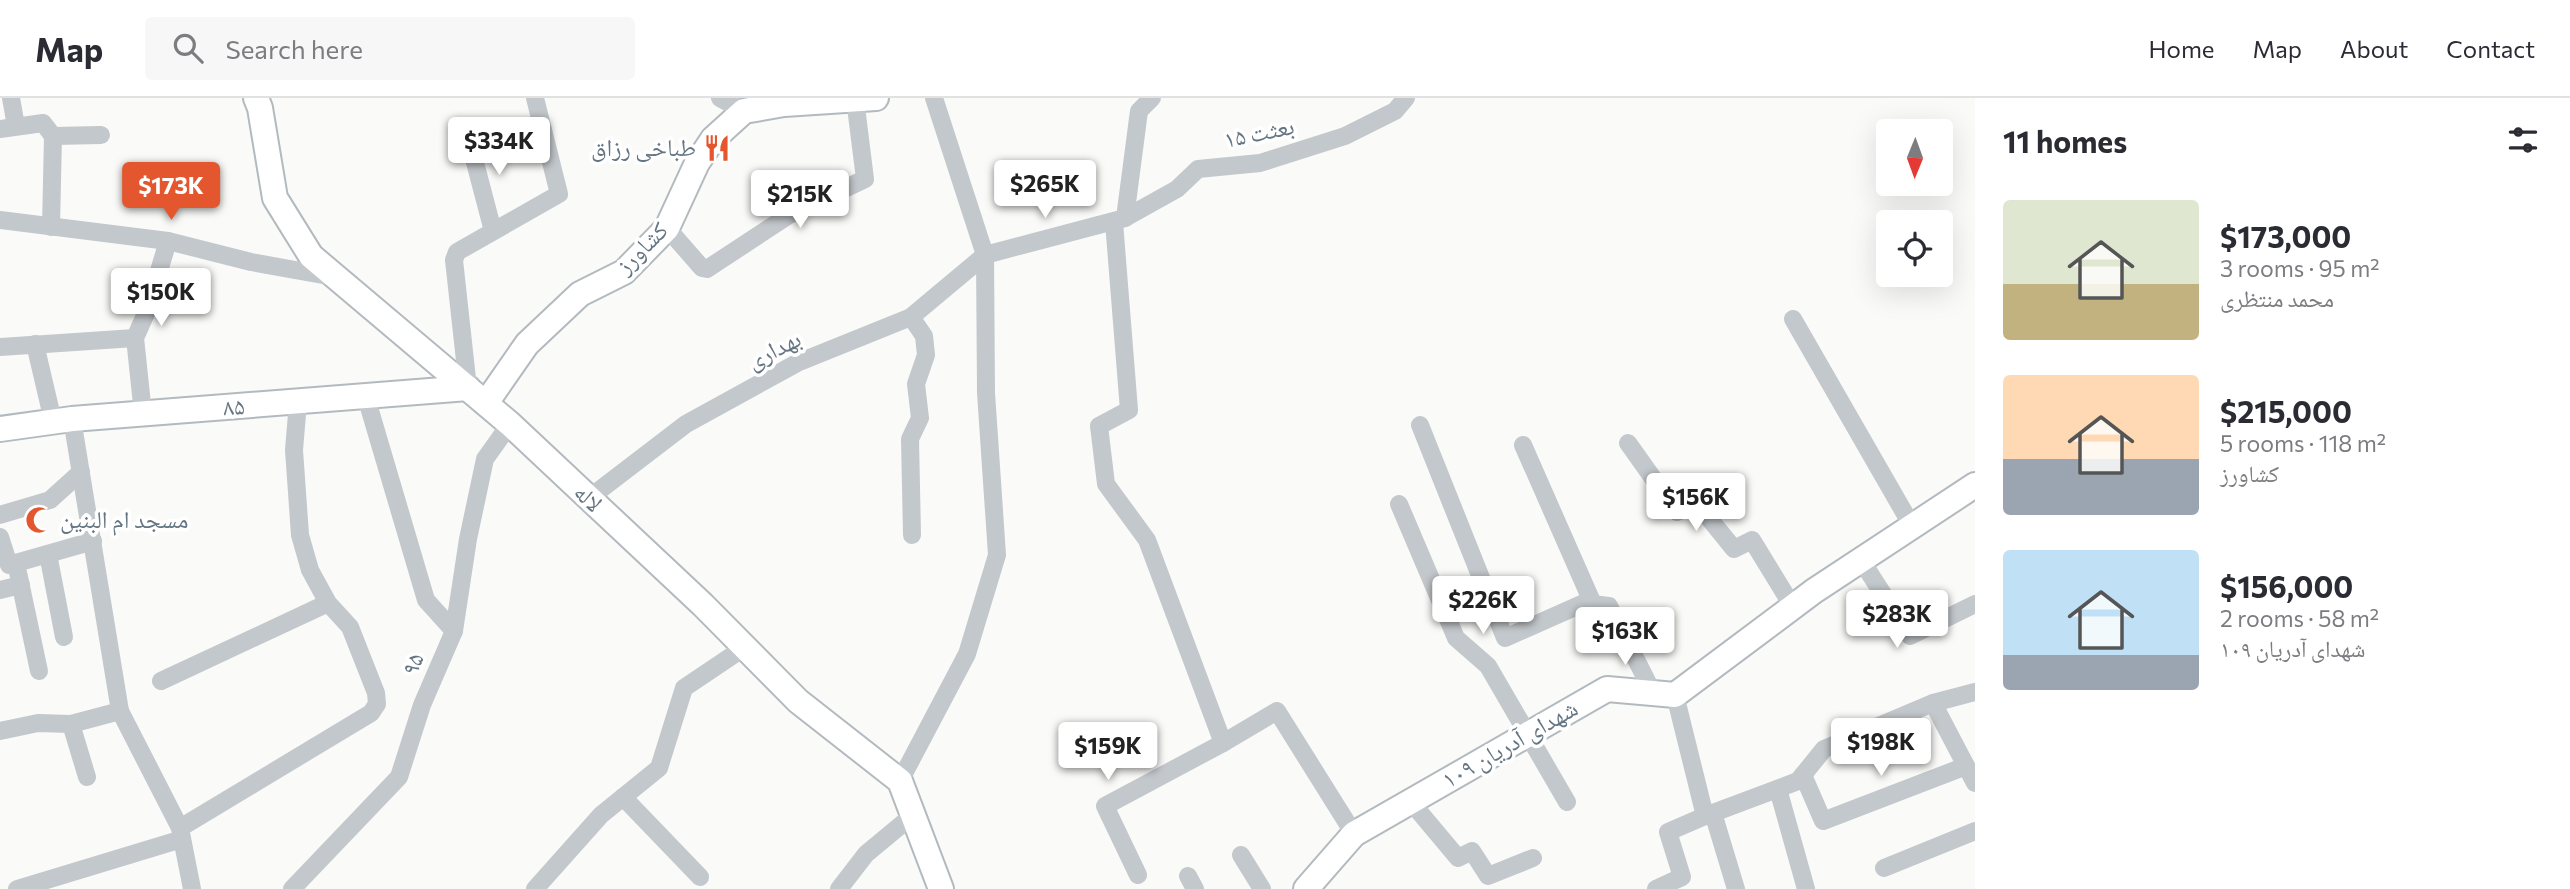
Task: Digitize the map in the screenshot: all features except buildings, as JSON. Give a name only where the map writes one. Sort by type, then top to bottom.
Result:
[{"type":"street","points":[[10,98],[8,127],[43,123],[53,136],[51,227]]},
{"type":"street","name":"لاله","points":[[256,98],[275,198],[311,257],[510,424],[704,605],[798,701],[900,781],[941,889]]},
{"type":"street","points":[[477,396],[454,260],[457,251],[559,194],[535,98]]},
{"type":"street","points":[[667,228],[702,268],[707,269],[789,215],[865,179],[866,99],[785,101],[744,111],[720,98]]},
{"type":"street","points":[[900,781],[967,654],[997,555],[986,393],[985,255],[934,98]]},
{"type":"street","points":[[1152,98],[1139,111],[1119,220],[1129,410],[1099,426],[1106,484],[1147,540],[1223,743]]},
{"type":"street","name":"بعثت ۱۵","points":[[985,255],[1119,220],[1177,190],[1198,169],[1261,163],[1345,136],[1395,111],[1406,98]]},
{"type":"street","name":"کشاورز","points":[[477,396],[580,294],[624,272],[667,228],[697,163],[713,139],[744,111]]},
{"type":"street","points":[[467,132],[493,231]]},
{"type":"street","points":[[53,136],[101,135]]},
{"type":"street","points":[[0,220],[168,241],[251,262],[334,277]]},
{"type":"street","points":[[143,414],[135,338],[147,311],[168,241]]},
{"type":"street","name":"بهداری","points":[[589,499],[686,424],[797,363],[911,317],[985,255]]},
{"type":"street","points":[[911,317],[924,336],[926,355],[916,384],[920,418],[909,439],[912,535]]},
{"type":"street","points":[[1793,319],[1912,526]]},
{"type":"street","points":[[0,347],[135,338]]},
{"type":"street","points":[[35,344],[82,472],[120,711],[181,833],[192,889]]},
{"type":"street","name":"۸۵","points":[[0,429],[63,420],[366,397],[477,396]]},
{"type":"street","points":[[366,397],[426,600],[454,631]]},
{"type":"street","points":[[17,889],[181,833],[371,713],[377,704],[376,693],[349,626],[328,603],[310,570],[300,535],[294,450],[298,402]]},
{"type":"street","name":"۹۵","points":[[292,889],[398,777],[422,705],[454,631],[468,539],[485,459],[510,424]]},
{"type":"street","points":[[1420,425],[1505,638],[1584,603],[1609,606],[1664,694],[1736,889]]},
{"type":"street","points":[[1628,443],[1677,512],[1695,501],[1734,549],[1752,540],[1793,607]]},
{"type":"street","points":[[1523,445],[1593,604]]},
{"type":"street","points":[[0,514],[50,500],[82,472]]},
{"type":"street","points":[[1664,694],[1975,485]]},
{"type":"street","points":[[1399,504],[1456,638],[1488,666],[1567,802]]},
{"type":"street","points":[[0,537],[9,565],[93,541]]},
{"type":"street","points":[[48,554],[64,638]]},
{"type":"street","points":[[1861,560],[1910,636],[1975,604]]},
{"type":"street","points":[[16,563],[40,671]]},
{"type":"street","points":[[0,590],[21,585]]},
{"type":"street","points":[[161,681],[328,603]]},
{"type":"street","points":[[535,889],[601,815],[659,768],[684,688],[745,647]]},
{"type":"street","name":"شهدای آدریان ۱۰۹","points":[[1306,889],[1354,834],[1607,688],[1664,694]]},
{"type":"street","points":[[1656,889],[1682,877],[1668,832],[1798,781],[1824,748],[1933,703],[1975,692]]},
{"type":"street","points":[[1803,775],[1822,821],[1973,778],[1933,703]]},
{"type":"street","points":[[0,731],[38,723],[71,724],[120,711]]},
{"type":"street","points":[[1138,876],[1105,806],[1277,711],[1354,834]]},
{"type":"street","points":[[71,724],[87,777]]},
{"type":"street","points":[[1778,789],[1806,889]]},
{"type":"street","points":[[624,797],[700,877]]},
{"type":"street","points":[[1411,802],[1458,858],[1472,851],[1488,876],[1533,858]]},
{"type":"street","points":[[839,889],[866,854],[914,815]]},
{"type":"street","points":[[1884,868],[1975,831]]},
{"type":"street","points":[[1241,855],[1262,889]]},
{"type":"place","name":"طباخی رزاق","points":[[717,148]]},
{"type":"place","name":"مسجد ام البنین","points":[[39,520]]}]
